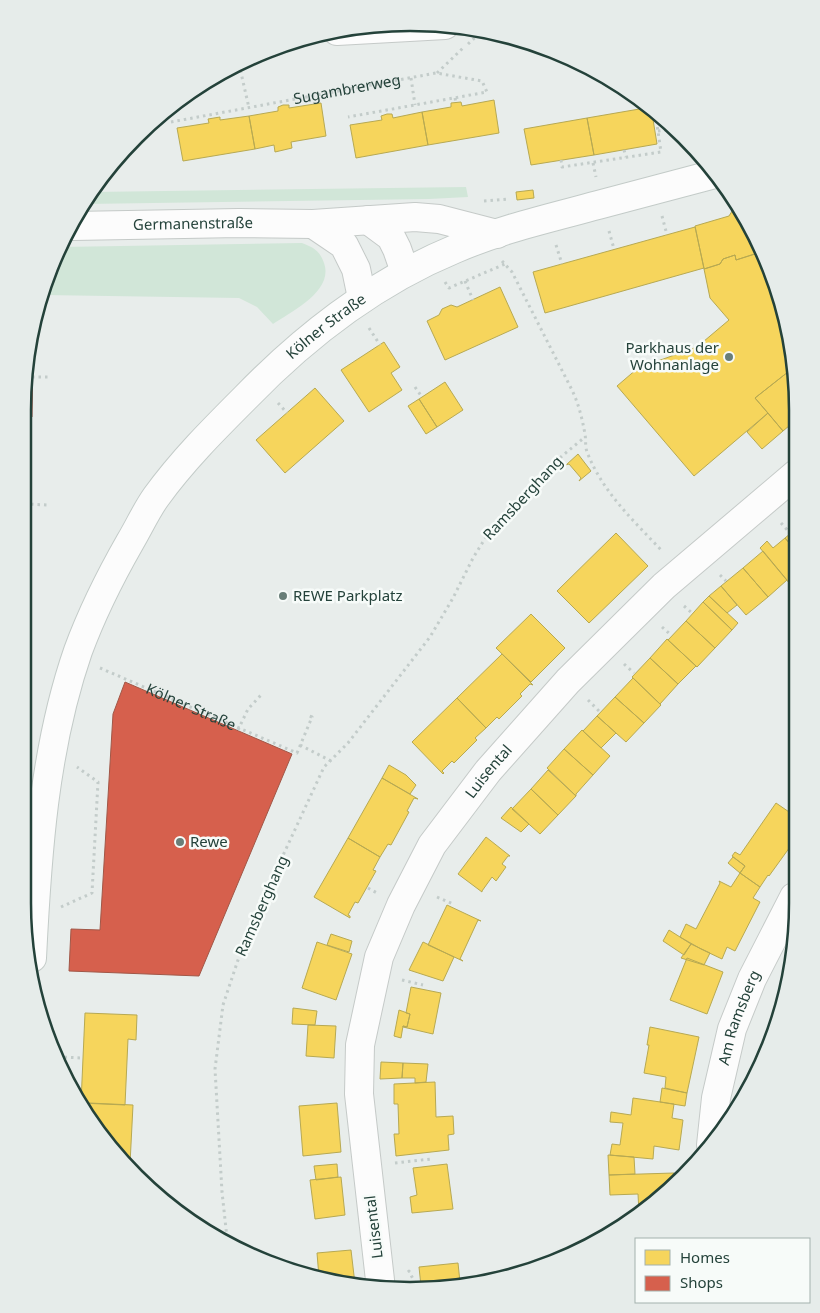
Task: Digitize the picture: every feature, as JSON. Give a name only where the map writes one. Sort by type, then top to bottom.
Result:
[{"type":"street","name":"Kölner Straße","points":[[33,940],[42,820],[52,750],[76,659],[114,570],[161,491],[197,446],[288,356],[362,298],[406,272],[456,248],[494,235],[557,216],[708,176]]},
{"type":"street","name":"Germanenstraße","points":[[79,226],[239,223],[313,224],[410,217],[439,219],[494,235]]},
{"type":"street","points":[[368,220],[391,237],[406,272]]},
{"type":"street","points":[[313,224],[344,245],[356,270],[362,298]]},
{"type":"street","name":"Luisental","points":[[380,1281],[359,1094],[360,1045],[379,957],[396,914],[430,849],[490,770],[568,680],[681,571],[789,480]]},
{"type":"street","name":"Am Ramsberg","points":[[713,1130],[716,1098],[732,1029],[752,979],[789,907]]},
{"type":"path","points":[[436,73],[475,37]]},
{"type":"path","points":[[241,71],[249,108]]},
{"type":"path","name":"Sugambrerweg","points":[[171,122],[283,104],[436,73],[482,81],[487,92],[415,105],[386,113],[348,117]]},
{"type":"path","name":"Sugambrerweg","points":[[410,78],[415,105]]},
{"type":"path","points":[[455,98],[456,103]]},
{"type":"path","points":[[561,160],[562,168],[661,152],[657,122]]},
{"type":"path","points":[[658,131],[665,130]]},
{"type":"path","points":[[624,150],[626,157]]},
{"type":"path","points":[[593,163],[596,181]]},
{"type":"path","points":[[494,235],[500,260],[512,272],[580,408],[587,452],[608,493],[681,571]]},
{"type":"path","points":[[449,288],[505,264]]},
{"type":"path","points":[[465,281],[473,300]]},
{"type":"path","points":[[33,377],[49,377]]},
{"type":"path","points":[[415,387],[422,397]]},
{"type":"path","name":"Ramsberghang","points":[[227,1234],[222,1192],[215,1069],[223,1005],[248,933],[324,767],[348,743],[430,637],[486,537],[542,475],[585,437]]},
{"type":"path","points":[[31,504],[48,505]]},
{"type":"path","name":"Kölner Straße","points":[[76,659],[127,678],[239,729],[297,752],[300,745]]},
{"type":"path","points":[[239,729],[248,708],[261,695]]},
{"type":"path","points":[[307,715],[312,717],[300,745],[331,762]]},
{"type":"path","points":[[34,920],[92,893],[98,782],[52,750]]},
{"type":"path","points":[[64,1057],[83,1058]]},
{"type":"path","points":[[366,1166],[431,1159]]},
{"type":"green space","points":[[466,187],[468,197],[93,204],[101,192]]},
{"type":"green space","points":[[302,243],[316,250],[320,255],[324,263],[325,273],[323,283],[309,299],[273,324],[257,307],[239,298],[49,295],[68,247]]},
{"type":"building: Homes","points":[[494,100],[499,133],[428,145],[422,112],[451,107],[451,103],[461,102],[462,106]]},
{"type":"building: Homes","points":[[321,103],[326,136],[291,142],[292,148],[275,152],[274,145],[255,149],[249,116],[278,111],[278,107],[283,105],[289,105],[289,108]]},
{"type":"building: Homes","points":[[640,109],[653,119],[657,144],[594,155],[587,118]]},
{"type":"building: Homes","points":[[422,112],[428,145],[356,158],[350,125],[382,120],[381,116],[387,114],[392,114],[393,118]]},
{"type":"building: Homes","points":[[249,116],[255,149],[183,161],[177,128],[209,123],[208,119],[220,117],[220,120]]},
{"type":"building: Homes","points":[[587,118],[594,155],[531,165],[524,129]]},
{"type":"building: Homes","points":[[533,190],[534,198],[517,200],[516,192]]},
{"type":"building: Homes","points":[[732,211],[755,254],[736,260],[735,255],[723,259],[720,264],[704,269],[695,226],[729,216]]},
{"type":"building: Homes","points":[[695,227],[704,268],[545,313],[533,272]]},
{"type":"building: Homes","name":"Parkhaus der Wohnanlage","points":[[755,254],[769,288],[776,312],[787,373],[755,398],[768,413],[694,476],[617,386],[638,368],[697,347],[729,320],[710,298],[704,269],[720,264],[723,259],[735,255],[736,260]]},
{"type":"building: Homes","points":[[500,287],[518,327],[445,360],[427,321],[439,315],[442,309],[451,305],[457,307]]},
{"type":"building: Homes","points":[[384,342],[400,367],[391,373],[402,390],[369,412],[341,370]]},
{"type":"building: Homes","points":[[787,373],[789,426],[783,431],[755,398]]},
{"type":"building: Homes","points":[[445,382],[463,410],[437,427],[419,399]]},
{"type":"building: Homes","points":[[315,388],[344,421],[285,473],[256,440]]},
{"type":"building: Homes","points":[[419,399],[437,427],[426,434],[408,406]]},
{"type":"building: Homes","points":[[768,413],[783,431],[762,449],[747,432]]},
{"type":"building: Homes","points":[[578,454],[591,471],[579,481],[581,478],[569,464],[566,465]]},
{"type":"building: Homes","points":[[616,533],[648,566],[589,623],[557,591]]},
{"type":"building: Homes","points":[[789,535],[789,543],[785,538]]},
{"type":"building: Homes","points":[[785,538],[789,543],[789,583],[760,548],[767,541],[773,548]]},
{"type":"building: Homes","points":[[763,551],[787,580],[768,597],[743,568]]},
{"type":"building: Homes","points":[[743,568],[768,597],[746,615],[721,586]]},
{"type":"building: Homes","points":[[721,586],[737,605],[727,613],[709,596]]},
{"type":"building: Homes","points":[[709,596],[738,623],[732,630],[703,602]]},
{"type":"building: Homes","points":[[703,602],[732,630],[715,648],[686,621]]},
{"type":"building: Homes","points":[[531,614],[565,648],[531,682],[496,648]]},
{"type":"building: Homes","points":[[686,621],[715,648],[697,667],[668,640]]},
{"type":"building: Homes","points":[[667,639],[696,666],[678,684],[650,658]]},
{"type":"building: Homes","points":[[502,654],[533,685],[530,684],[520,694],[522,696],[499,719],[497,717],[486,728],[457,698]]},
{"type":"building: Homes","points":[[650,658],[678,684],[660,704],[632,677]]},
{"type":"building: Homes","points":[[633,678],[661,705],[644,723],[615,697]]},
{"type":"building: Homes","points":[[615,697],[644,723],[626,742],[597,716]]},
{"type":"building: Homes","points":[[457,698],[486,728],[454,763],[452,761],[442,771],[443,774],[412,742]]},
{"type":"building: Homes","points":[[597,716],[616,733],[601,748],[583,731]]},
{"type":"building: Homes","points":[[582,730],[610,756],[593,775],[564,749]]},
{"type":"building: Homes","points":[[564,749],[593,775],[576,796],[547,768]]},
{"type":"building: Homes","points":[[389,765],[406,775],[416,785],[410,794],[382,778]]},
{"type":"building: Homes","points":[[548,770],[576,796],[558,815],[531,789]]},
{"type":"building: Homes","points":[[382,778],[418,799],[414,798],[407,811],[409,812],[391,845],[388,844],[380,857],[348,838]]},
{"type":"building: Homes","points":[[531,789],[558,815],[540,834],[512,809]]},
{"type":"building: Homes","points":[[776,803],[789,812],[789,848],[760,887],[740,873],[745,866],[732,856],[735,852],[740,855]]},
{"type":"building: Homes","points":[[511,807],[529,824],[521,832],[501,818]]},
{"type":"building: Homes","points":[[486,837],[510,856],[502,864],[506,867],[496,881],[492,877],[482,892],[458,874]]},
{"type":"building: Homes","points":[[348,838],[380,857],[373,870],[376,871],[358,903],[355,902],[348,915],[350,918],[314,897]]},
{"type":"building: Homes","points":[[733,857],[745,866],[740,873],[728,863]]},
{"type":"building: Homes","points":[[740,873],[760,887],[753,898],[760,902],[735,951],[727,947],[722,959],[680,937],[686,924],[696,929],[720,883],[719,881],[731,887]]},
{"type":"building: Homes","points":[[447,905],[481,921],[478,920],[460,959],[463,961],[428,945]]},
{"type":"building: Homes","points":[[669,930],[691,944],[684,955],[663,941]]},
{"type":"building: Homes","points":[[331,934],[352,941],[349,952],[327,945]]},
{"type":"building: Homes","points":[[317,942],[352,954],[336,1000],[302,988]]},
{"type":"building: Homes","points":[[423,942],[454,957],[443,981],[409,970]]},
{"type":"building: Homes","points":[[691,944],[710,953],[704,965],[681,958]]},
{"type":"building: Homes","points":[[687,958],[723,972],[707,1014],[670,1000]]},
{"type":"building: Homes","points":[[411,987],[441,993],[433,1034],[403,1027],[407,1027],[410,1014],[406,1013]]},
{"type":"building: Homes","points":[[293,1008],[317,1011],[315,1025],[292,1024]]},
{"type":"building: Homes","points":[[399,1010],[410,1014],[407,1027],[403,1026],[401,1038],[394,1036]]},
{"type":"building: Homes","points":[[85,1013],[137,1015],[136,1040],[128,1039],[125,1105],[89,1103],[82,1091]]},
{"type":"building: Homes","points":[[308,1025],[336,1026],[334,1058],[306,1056]]},
{"type":"building: Homes","points":[[650,1027],[699,1037],[687,1093],[665,1088],[666,1077],[644,1073]]},
{"type":"building: Homes","points":[[381,1062],[403,1063],[402,1078],[380,1079]]},
{"type":"building: Homes","points":[[403,1063],[428,1064],[426,1082],[415,1083],[415,1078],[402,1078]]},
{"type":"building: Homes","points":[[435,1082],[436,1117],[453,1116],[454,1134],[448,1135],[449,1150],[396,1156],[394,1134],[399,1134],[398,1104],[394,1104],[394,1084]]},
{"type":"building: Homes","points":[[662,1088],[687,1093],[685,1106],[660,1102]]},
{"type":"building: Homes","points":[[633,1098],[674,1104],[672,1118],[683,1120],[679,1150],[654,1146],[653,1159],[610,1155],[612,1144],[620,1145],[623,1123],[610,1122],[611,1112],[631,1115]]},
{"type":"building: Homes","points":[[89,1103],[133,1105],[130,1159],[110,1134]]},
{"type":"building: Homes","points":[[337,1103],[341,1152],[303,1156],[299,1106]]},
{"type":"building: Homes","points":[[608,1155],[634,1157],[635,1174],[609,1175]]},
{"type":"building: Homes","points":[[337,1164],[338,1177],[316,1180],[314,1166]]},
{"type":"building: Homes","points":[[447,1164],[453,1209],[412,1213],[410,1197],[417,1195],[413,1168]]},
{"type":"building: Homes","points":[[674,1173],[674,1175],[639,1205],[638,1194],[610,1195],[609,1175]]},
{"type":"building: Homes","points":[[341,1177],[345,1215],[315,1219],[310,1180]]},
{"type":"building: Homes","points":[[351,1250],[354,1278],[318,1270],[317,1253]]},
{"type":"building: Homes","points":[[458,1263],[460,1279],[421,1282],[419,1267]]},
{"type":"building: Shops","points":[[33,379],[32,417],[31,410]]},
{"type":"building: Shops","name":"Rewe","points":[[125,682],[292,754],[199,976],[69,971],[71,929],[100,930],[113,714]]},
{"type":"place","name":"Parkhaus der Wohnanlage","points":[[729,357]]},
{"type":"place","name":"REWE Parkplatz","points":[[283,596]]},
{"type":"place","name":"Rewe","points":[[180,842]]}]
